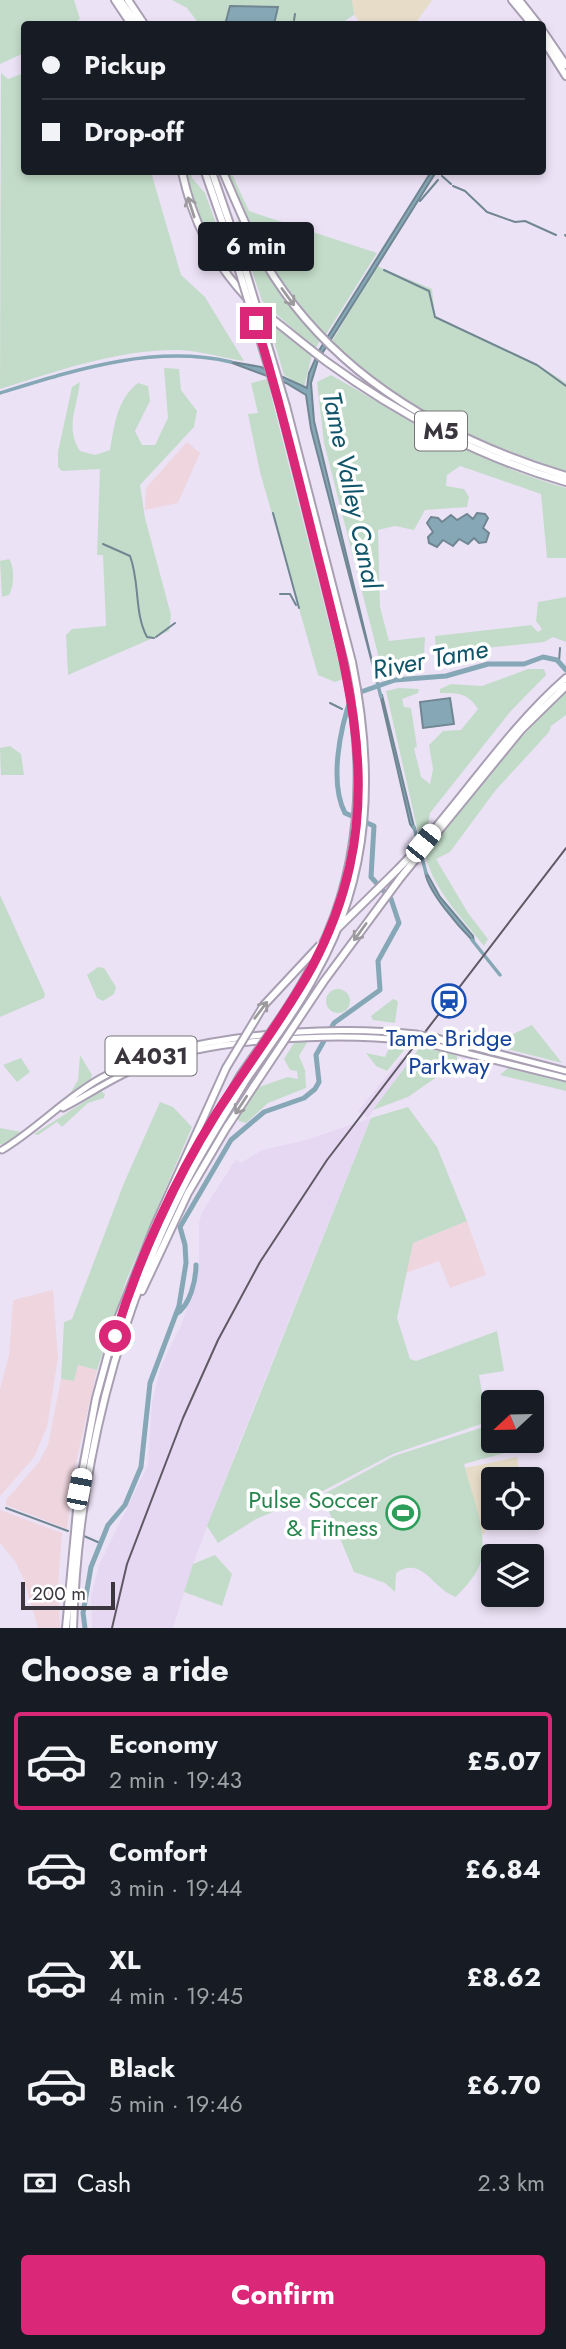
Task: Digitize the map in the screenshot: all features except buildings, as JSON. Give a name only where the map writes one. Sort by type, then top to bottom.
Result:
[{"type":"highway","points":[[115,0],[129,21]]},
{"type":"highway","points":[[121,0],[135,21]]},
{"type":"highway","points":[[130,0],[144,21]]},
{"type":"highway","points":[[512,0],[520,3],[535,21]]},
{"type":"highway","points":[[520,3],[530,21]]},
{"type":"highway","points":[[546,37],[566,65]]},
{"type":"highway","points":[[546,39],[566,76]]},
{"type":"highway","name":"M5","points":[[183,175],[188,202],[200,233],[219,265],[252,303],[326,361],[385,400],[506,461],[566,482]]},
{"type":"highway","points":[[206,175],[240,263]]},
{"type":"highway","points":[[96,1398],[119,1324],[154,1236],[196,1150],[318,971],[342,913],[354,875],[365,804],[367,755],[349,663],[283,405],[213,175]]},
{"type":"highway","name":"M5","points":[[224,175],[262,256],[290,300],[335,351],[392,397],[425,416],[521,461],[566,476]]},
{"type":"highway","points":[[66,1628],[79,1489],[96,1398],[117,1321],[135,1271],[243,1035],[282,985],[423,843],[515,726],[566,678]]},
{"type":"highway","points":[[180,1195],[324,981],[401,877],[521,730],[566,686]]},
{"type":"highway","points":[[433,1037],[466,1048]]},
{"type":"highway","points":[[73,1628],[85,1490],[103,1401],[126,1324],[180,1195],[243,1078]]},
{"type":"highway","points":[[126,1324],[188,1193],[228,1125]]},
{"type":"main road","name":"A4031","points":[[1,1151],[98,1079],[142,1059],[316,1034],[403,1033],[433,1037]]},
{"type":"main road","name":"A4031","points":[[388,1035],[410,1041],[466,1048],[566,1071]]},
{"type":"main road","name":"A4031","points":[[466,1048],[566,1078]]},
{"type":"main road","name":"A4031","points":[[54,1113],[144,1065],[193,1051]]},
{"type":"shaded area","points":[[352,0],[432,0],[417,21],[359,21],[354,15]]},
{"type":"shaded area","points":[[187,442],[200,453],[178,503],[145,510],[146,488]]},
{"type":"shaded area","points":[[401,1058],[407,1063],[368,1118],[358,1111]]},
{"type":"shaded area","points":[[371,1118],[239,1444],[193,1564],[173,1628],[92,1628],[91,1596],[99,1565],[148,1465],[152,1403],[161,1366],[182,1323],[199,1267],[199,1223],[202,1212],[236,1159],[241,1163],[262,1150],[306,1140]]},
{"type":"shaded area","points":[[467,1221],[486,1275],[450,1288],[439,1261],[406,1273],[413,1243]]},
{"type":"shaded area","points":[[53,1290],[58,1358],[47,1427],[34,1457],[0,1496],[0,1389],[9,1355],[13,1300]]},
{"type":"shaded area","points":[[78,1365],[97,1370],[75,1467],[67,1529],[6,1505],[6,1500],[39,1462],[48,1445],[61,1379],[73,1381]]},
{"type":"shaded area","points":[[517,1457],[518,1467],[481,1467],[481,1528],[465,1468]]},
{"type":"shaded area","points":[[0,1510],[62,1533],[58,1587],[60,1628],[38,1628],[24,1580],[15,1561],[0,1543]]},
{"type":"green space","points":[[0,0],[74,0],[80,19],[77,21],[21,21],[21,54],[0,64]]},
{"type":"green space","points":[[172,0],[352,0],[354,15],[345,21],[197,21],[187,8]]},
{"type":"green space","points":[[1,73],[8,79],[21,74],[21,175],[152,175],[181,275],[205,297],[244,361],[180,350],[134,353],[89,362],[0,389]]},
{"type":"green space","points":[[186,175],[192,175],[205,193],[232,268],[229,269],[221,257],[192,198]]},
{"type":"green space","points":[[227,175],[232,175],[249,211],[377,253],[325,336],[276,274]]},
{"type":"green space","points":[[239,220],[293,309],[320,341],[315,349],[262,301],[236,222]]},
{"type":"green space","points":[[377,266],[432,289],[435,316],[519,355],[566,383],[566,471],[498,446],[431,416],[382,386],[331,343]]},
{"type":"green space","points":[[271,323],[312,355],[304,387],[284,375],[269,325]]},
{"type":"green space","points":[[164,368],[179,369],[181,390],[197,411],[194,427],[140,485],[145,518],[171,615],[169,631],[68,675],[66,635],[72,629],[106,626],[103,555],[97,555],[100,469],[62,471],[58,467],[58,452],[72,387],[80,382],[73,417],[73,434],[80,451],[95,455],[110,450],[121,405],[138,383],[148,386],[150,401],[135,431],[142,445],[155,445],[168,418]]},
{"type":"green space","points":[[331,375],[474,453],[566,488],[566,558],[547,558],[541,494],[460,466],[447,475],[446,486],[464,489],[469,497],[467,507],[425,510],[414,530],[395,526],[378,530],[380,607],[389,641],[425,637],[424,655],[399,660],[382,670],[324,443],[317,382]]},
{"type":"green space","points":[[267,379],[343,679],[335,682],[318,675],[260,472],[248,414],[258,413],[251,383]]},
{"type":"green space","points":[[9,559],[13,572],[12,587],[9,595],[2,597],[0,561]]},
{"type":"green space","points":[[566,597],[566,642],[553,637],[544,642],[436,653],[435,636],[531,625],[538,632],[542,629],[536,621],[538,602]]},
{"type":"green space","points":[[528,669],[544,669],[546,675],[510,712],[430,813],[428,827],[420,841],[386,691],[399,688],[419,689],[418,693],[402,699],[404,707],[411,708],[417,747],[414,748],[421,777],[430,784],[433,769],[429,745],[443,731],[461,730],[478,709],[466,697],[440,693],[440,689],[451,684],[482,686]]},
{"type":"green space","points":[[566,691],[566,715],[551,726],[549,732],[495,791],[450,852],[436,859],[468,913],[488,939],[484,946],[442,892],[425,855],[498,761]]},
{"type":"green space","points":[[10,746],[21,754],[24,775],[1,775],[0,748]]},
{"type":"green space","points":[[0,895],[45,994],[44,998],[0,1017]]},
{"type":"green space","points":[[98,967],[104,968],[116,987],[114,994],[103,1001],[97,998],[87,975]]},
{"type":"green space","points":[[338,989],[347,992],[350,1001],[347,1010],[338,1013],[329,1010],[326,1001],[329,992]]},
{"type":"green space","points":[[393,999],[398,1001],[395,1023],[373,1020],[371,1016]]},
{"type":"green space","points":[[532,1025],[562,1063],[471,1040],[474,1030],[480,1035],[493,1032],[507,1037]]},
{"type":"green space","points":[[308,1041],[299,1056],[305,1070],[306,1088],[268,1103],[246,1123],[239,1121],[237,1117],[256,1088],[288,1077],[298,1079],[297,1071],[290,1070],[284,1059],[294,1043]]},
{"type":"green space","points":[[392,1042],[409,1044],[387,1071],[376,1066],[366,1053],[385,1057]]},
{"type":"green space","points":[[420,1047],[453,1054],[457,1056],[457,1063],[408,1097],[373,1110]]},
{"type":"green space","points":[[80,1055],[92,1075],[90,1081],[6,1146],[0,1144],[0,1128],[21,1132],[71,1092],[78,1080]]},
{"type":"green space","points":[[21,1058],[30,1072],[17,1082],[3,1065]]},
{"type":"green space","points":[[508,1068],[566,1082],[566,1091],[500,1075]]},
{"type":"green space","points":[[101,1091],[105,1094],[104,1098],[88,1103],[62,1127],[57,1122],[38,1135],[34,1134]]},
{"type":"green space","points":[[160,1102],[173,1107],[192,1127],[126,1281],[97,1370],[78,1365],[74,1381],[61,1379],[64,1322],[72,1319],[124,1183]]},
{"type":"green space","points":[[408,1107],[437,1147],[467,1221],[413,1243],[397,1318],[410,1359],[416,1361],[497,1331],[504,1371],[479,1375],[481,1424],[393,1454],[319,1493],[256,1519],[218,1543],[207,1526],[371,1118]]},
{"type":"green space","name":"Pulse Soccer & Fitness","points":[[481,1428],[481,1453],[505,1453],[464,1464],[478,1512],[483,1544],[477,1571],[456,1597],[413,1568],[396,1573],[395,1592],[385,1583],[354,1572],[322,1495],[394,1456]]},
{"type":"green space","points":[[215,1555],[232,1574],[222,1606],[184,1592],[193,1564]]},
{"type":"water","points":[[230,6],[278,7],[275,21],[226,21]]},
{"type":"water","points":[[429,175],[434,175],[318,360],[311,383],[314,421],[376,678],[311,429],[306,395],[286,383],[227,361],[261,367],[307,388],[309,373],[320,349]]},
{"type":"water","points":[[477,513],[485,514],[488,518],[483,528],[489,533],[486,542],[479,543],[474,538],[468,544],[459,539],[453,546],[443,540],[437,547],[429,543],[428,537],[433,532],[427,523],[431,517],[442,522],[451,515],[457,520],[467,514],[473,519]]},
{"type":"water","points":[[380,694],[382,695],[415,831],[410,824]]},
{"type":"water","points":[[450,698],[454,724],[423,728],[420,702]]},
{"type":"water","points":[[425,870],[440,897],[473,936],[474,942],[437,897]]},
{"type":"waterway","points":[[294,20],[295,14]]},
{"type":"waterway","points":[[442,176],[451,184]]},
{"type":"waterway","points":[[420,201],[438,180]]},
{"type":"waterway","points":[[453,186],[465,191],[487,212],[515,222],[525,221],[556,235]]},
{"type":"waterway","points":[[384,270],[429,291],[435,317],[537,365],[566,386]]},
{"type":"waterway","points":[[0,393],[85,368],[143,358],[202,357],[231,362]]},
{"type":"waterway","points":[[273,513],[299,608]]},
{"type":"waterway","points":[[103,544],[130,556],[143,628],[147,637],[154,638]]},
{"type":"waterway","points":[[280,594],[290,594],[296,605]]},
{"type":"waterway","points":[[156,637],[175,623]]},
{"type":"waterway","points":[[559,662],[560,648]]},
{"type":"waterway","name":"River Tame","points":[[85,1628],[83,1613],[91,1567],[108,1525],[125,1505],[141,1467],[150,1383],[179,1306],[186,1263],[180,1227],[231,1140],[264,1112],[304,1098],[315,1089],[319,1082],[316,1055],[334,1023],[380,990],[378,961],[399,923],[391,899],[371,877],[374,826],[345,813],[340,800],[338,755],[352,695],[395,680],[446,676],[488,664],[524,664],[543,657],[557,660],[566,670]]},
{"type":"waterway","points":[[380,679],[392,669]]},
{"type":"waterway","name":"River Tame","points":[[375,674],[381,697]]},
{"type":"waterway","points":[[330,703],[342,709]]},
{"type":"waterway","points":[[414,827],[419,846]]},
{"type":"waterway","points":[[421,854],[426,873]]},
{"type":"waterway","points":[[472,940],[500,975]]},
{"type":"waterway","name":"River Tame","points":[[176,1314],[188,1299],[196,1265]]},
{"type":"waterway","points":[[6,1508],[68,1531]]},
{"type":"waterway","points":[[84,1536],[100,1543]]},
{"type":"railway","points":[[112,1628],[127,1564],[183,1418],[218,1340],[260,1262],[327,1160],[566,848]]},
{"type":"place","name":"Tame Bridge Parkway","points":[[449,1001]]},
{"type":"place","name":"Pulse Soccer & Fitness","points":[[403,1513]]},
{"type":"route","points":[[115,1336],[140,1266],[196,1150],[216,1114],[311,969],[324,943],[349,870],[353,845],[359,771],[351,691],[280,405],[256,323]]},
{"type":"water label","name":"Tame Valley Canal","points":[[352,490]]}]
